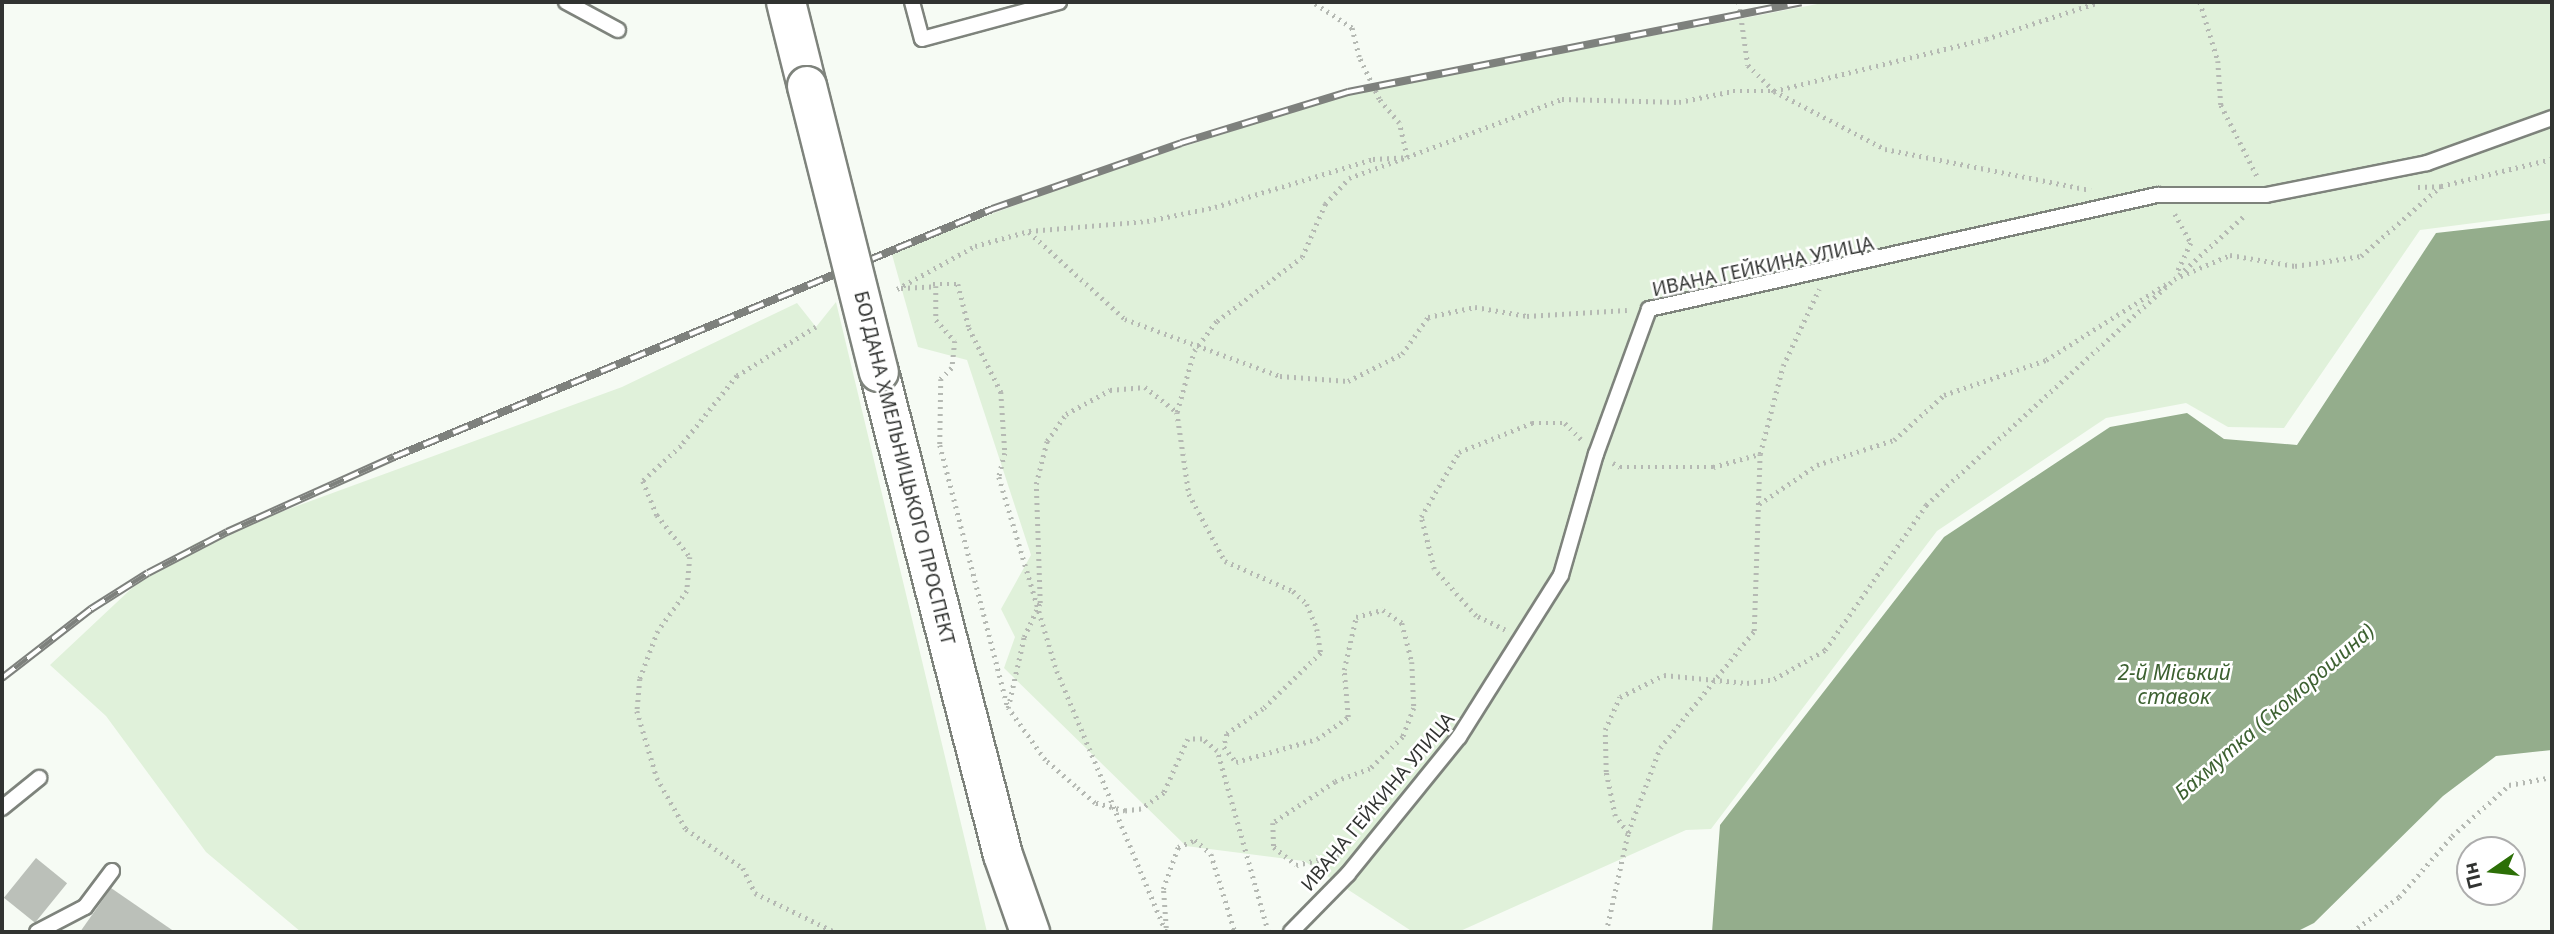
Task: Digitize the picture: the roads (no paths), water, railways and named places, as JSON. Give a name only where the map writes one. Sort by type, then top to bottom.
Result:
[{"type":"main road","name":"БОГДАНА ХМЕЛЬНИЦЬКОГО ПРОСПЕКТ","points":[[786,2],[1023,925]]},
{"type":"lane","points":[[566,2],[618,30]]},
{"type":"lane","points":[[912,2],[922,38],[1059,2]]},
{"type":"lane","name":"ИВАНА ГЕЙКИНА УЛИЦА","points":[[1291,932],[1370,846],[1459,737],[1560,575],[1596,454],[1649,309],[1828,272],[2157,195],[2266,195],[2427,163],[2552,118]]},
{"type":"lane","points":[[2,808],[38,778]]},
{"type":"lane","points":[[37,932],[85,907],[112,871]]},
{"type":"water","name":"2-й Міський ставок","points":[[2552,220],[2552,750],[2496,756],[2443,796],[2314,923],[2296,932],[1712,932],[1720,825],[1944,537],[2110,427],[2187,413],[2224,439],[2297,445],[2436,233]]},
{"type":"railway","points":[[2,678],[91,609],[148,573],[227,532],[394,457],[992,209],[1181,143],[1348,92],[1801,2]]},
{"type":"water label","name":"Бахмутка (Скоморошина)","points":[[2274,711]]}]
